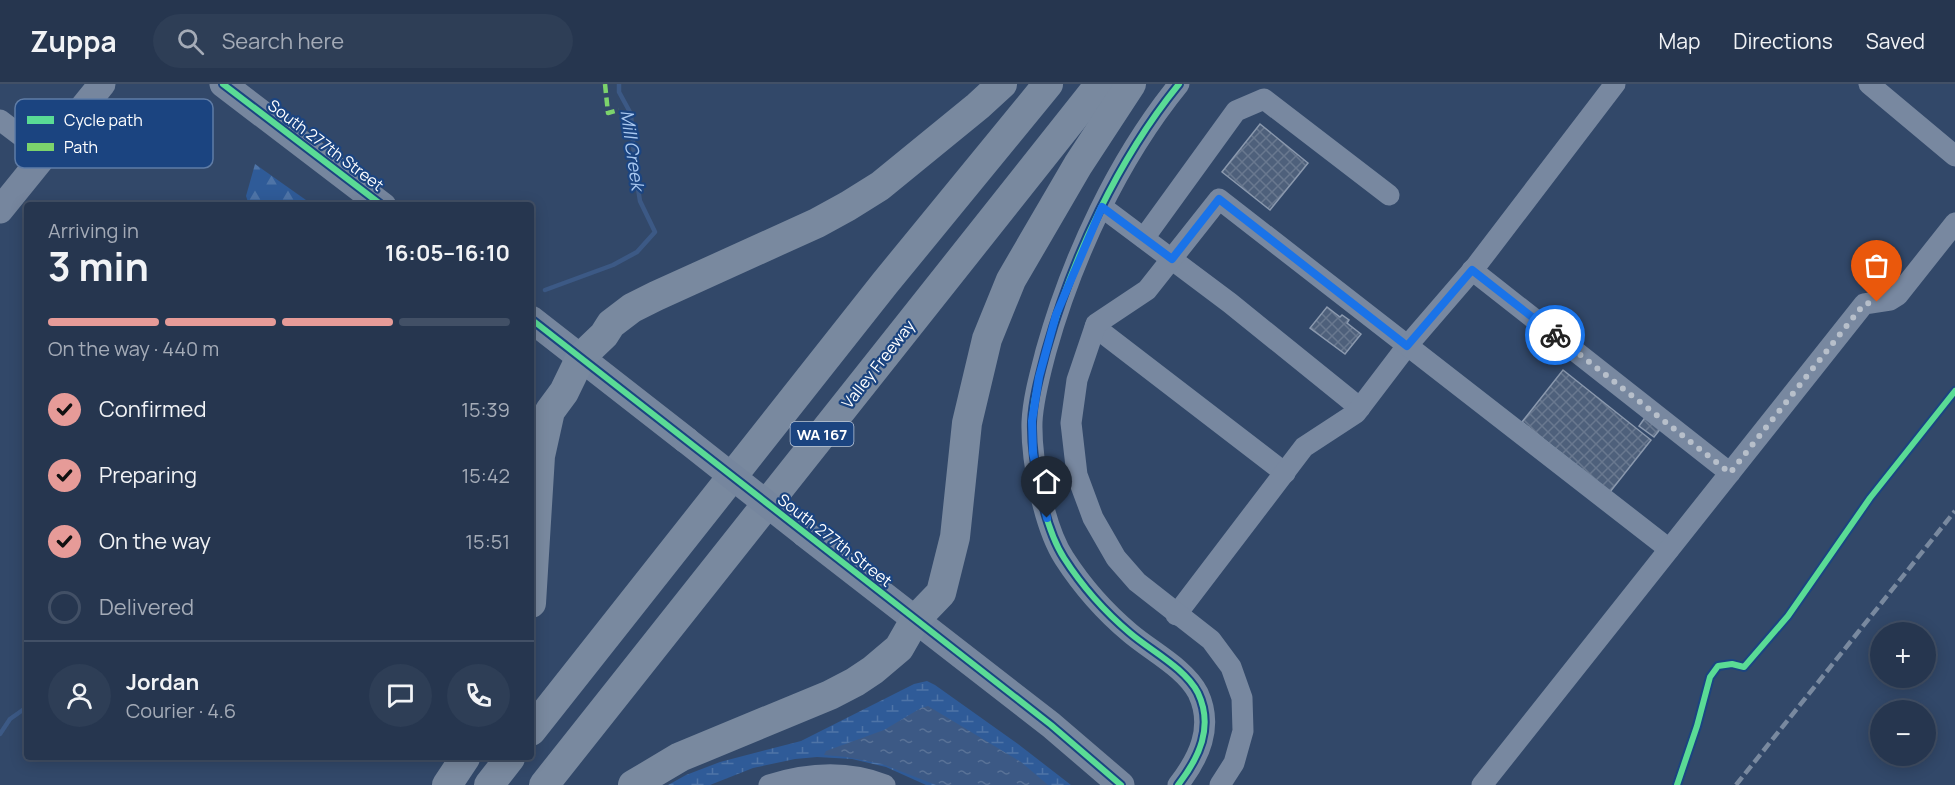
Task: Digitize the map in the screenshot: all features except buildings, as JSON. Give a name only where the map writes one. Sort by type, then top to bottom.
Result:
[{"type":"highway","points":[[534,554],[540,456],[545,425],[550,411],[564,392],[581,357],[604,335],[611,324],[632,308],[817,222],[880,186],[1002,84]]},
{"type":"highway","name":"WA 167","points":[[534,727],[885,282],[1048,84]]},
{"type":"highway","name":"Valley Freeway","points":[[544,785],[1100,84]]},
{"type":"highway","points":[[633,785],[680,757],[830,695],[855,682],[899,648],[915,620],[941,593],[955,537],[967,423],[976,379],[991,329],[1011,280],[1084,156],[1131,84]]},
{"type":"highway","points":[[447,785],[464,760]]},
{"type":"highway","points":[[489,785],[508,760]]},
{"type":"main road","points":[[90,99],[102,84]]},
{"type":"main road","name":"South 277th Street","points":[[223,84],[378,202]]},
{"type":"main road","points":[[0,210],[34,168]]},
{"type":"main road","name":"South 277th Street","points":[[534,321],[1051,725],[1122,785]]},
{"type":"street","points":[[1178,785],[1196,759],[1203,743],[1204,717],[1198,693],[1184,676],[1131,634],[1110,614],[1082,583],[1063,556],[1047,518],[1033,453],[1032,421],[1037,388],[1056,315],[1102,207],[1137,142],[1179,84]]},
{"type":"street","points":[[1869,84],[1955,156]]},
{"type":"street","points":[[1176,615],[1305,447],[1356,413],[1407,346],[1472,270],[1612,88]]},
{"type":"street","points":[[1144,238],[1236,111],[1264,99],[1389,195]]},
{"type":"street","points":[[0,120],[15,131]]},
{"type":"street","points":[[1220,785],[1234,763],[1243,731],[1242,698],[1231,667],[1211,640],[1176,615],[1137,582],[1116,558],[1093,518],[1077,475],[1071,423],[1077,380],[1096,324],[1147,290],[1219,199],[1669,549]]},
{"type":"street","points":[[1102,207],[1230,303],[1360,408]]},
{"type":"street","points":[[1482,785],[1864,304],[1890,300],[1898,295],[1955,223]]},
{"type":"street","points":[[1472,270],[1730,473]]},
{"type":"street","points":[[1095,327],[1285,473]]},
{"type":"street","points":[[769,785],[802,776],[835,774],[872,780],[885,785]]},
{"type":"green space","points":[[255,164],[309,202],[248,202],[246,196]]},
{"type":"green space","points":[[927,681],[1018,744],[1071,785],[926,785],[886,767],[852,759],[817,757],[753,768],[710,785],[668,785],[686,775],[720,762],[801,741],[914,684]]},
{"type":"water","points":[[928,706],[1021,762],[1048,785],[936,785],[882,764],[824,755],[826,751],[884,730]]},
{"type":"waterway","name":"Mill Creek","points":[[545,290],[613,265],[637,252],[655,232],[640,201],[631,114],[619,92],[619,84]]},
{"type":"waterway","name":"Mill Creek","points":[[0,734],[10,719],[24,709]]},
{"type":"railway","points":[[1736,785],[1955,511]]},
{"type":"marked path","points":[[605,84],[608,113],[619,110]]},
{"type":"cycle path","points":[[223,84],[378,202]]},
{"type":"cycle path","points":[[1178,785],[1186,775],[1202,742],[1205,718],[1198,693],[1185,676],[1138,640],[1094,598],[1064,558],[1050,529],[1040,493],[1036,474],[1032,422],[1035,395],[1046,351],[1083,245],[1136,144],[1179,84]]},
{"type":"cycle path","points":[[534,321],[1051,725],[1121,785]]},
{"type":"cycle path","points":[[1677,785],[1697,726],[1710,677],[1718,666],[1732,664],[1744,667],[1788,616],[1870,498],[1955,391]]},
{"type":"way so far","points":[[1555,335],[1730,473],[1864,304],[1877,302]]},
{"type":"route","points":[[1047,518],[1033,453],[1032,421],[1039,377],[1056,315],[1102,207],[1172,259],[1219,199],[1407,346],[1472,270],[1555,335]]}]
